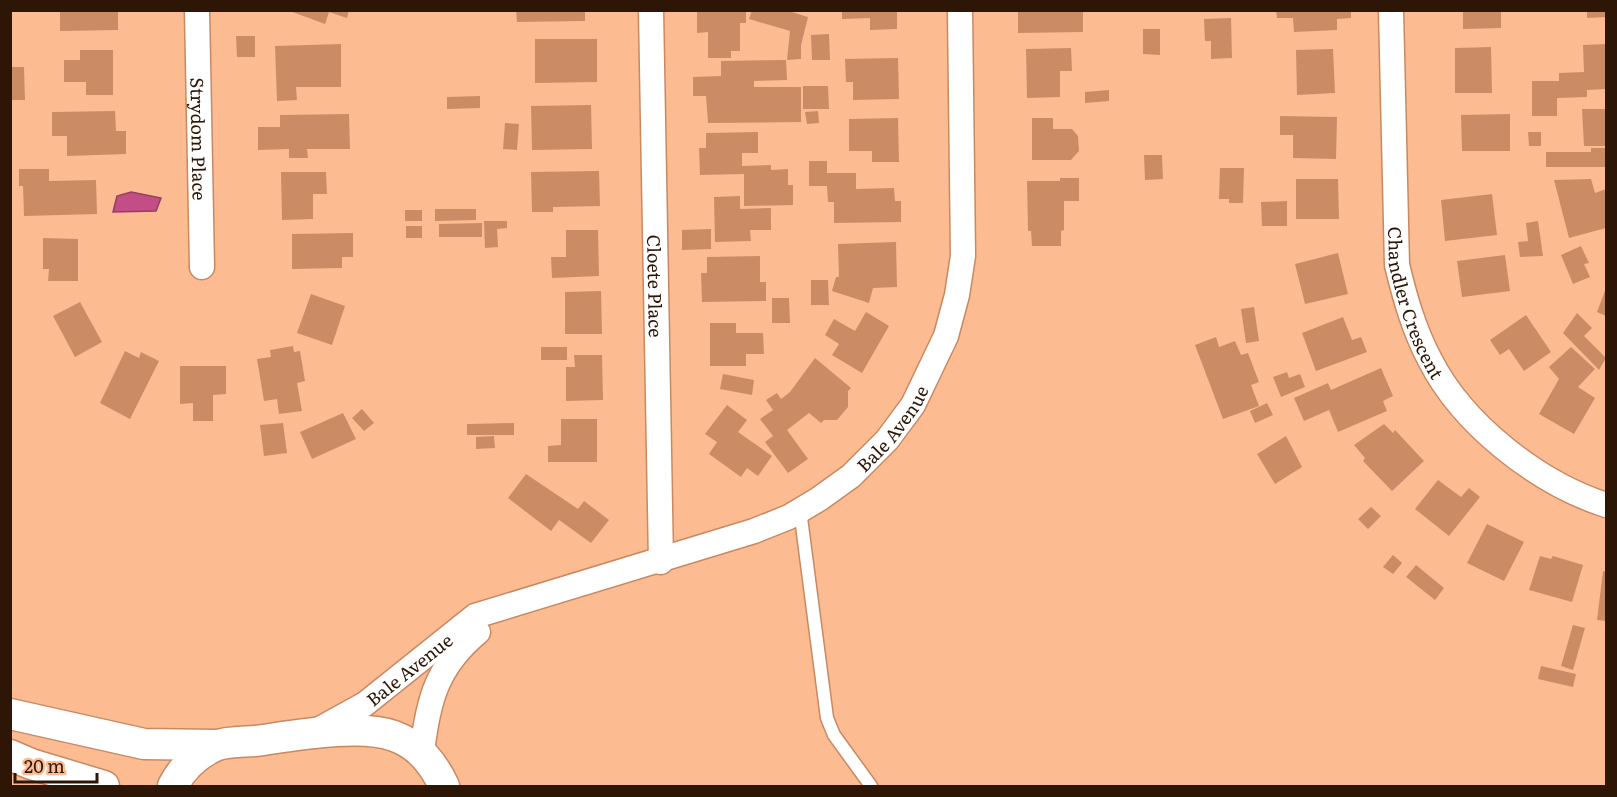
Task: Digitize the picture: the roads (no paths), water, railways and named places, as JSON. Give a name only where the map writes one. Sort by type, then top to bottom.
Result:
[{"type":"street","name":"Strydom Place","points":[[197,10],[202,267]]},
{"type":"street","name":"Cloete Place","points":[[651,10],[661,562]]},
{"type":"street","name":"Bale Avenue","points":[[311,734],[365,704],[475,616],[661,562],[754,531],[800,510],[851,476],[887,440],[913,405],[946,336],[957,295],[963,256],[960,10]]},
{"type":"street","name":"Chandler Crescent","points":[[1391,10],[1397,265],[1407,306],[1430,361],[1455,398],[1489,435],[1531,469],[1566,489],[1606,505]]},
{"type":"street","name":"Bale Avenue","points":[[422,752],[426,717],[444,667],[456,650],[507,607]]},
{"type":"street","points":[[10,714],[144,744],[218,745],[311,734],[372,731],[392,735],[422,752],[435,767],[444,786]]},
{"type":"street","points":[[173,786],[183,770],[197,756],[218,745]]},
{"type":"street","points":[[10,755],[31,764],[104,786]]},
{"type":"lane","points":[[800,510],[827,718],[834,735],[871,786]]}]
